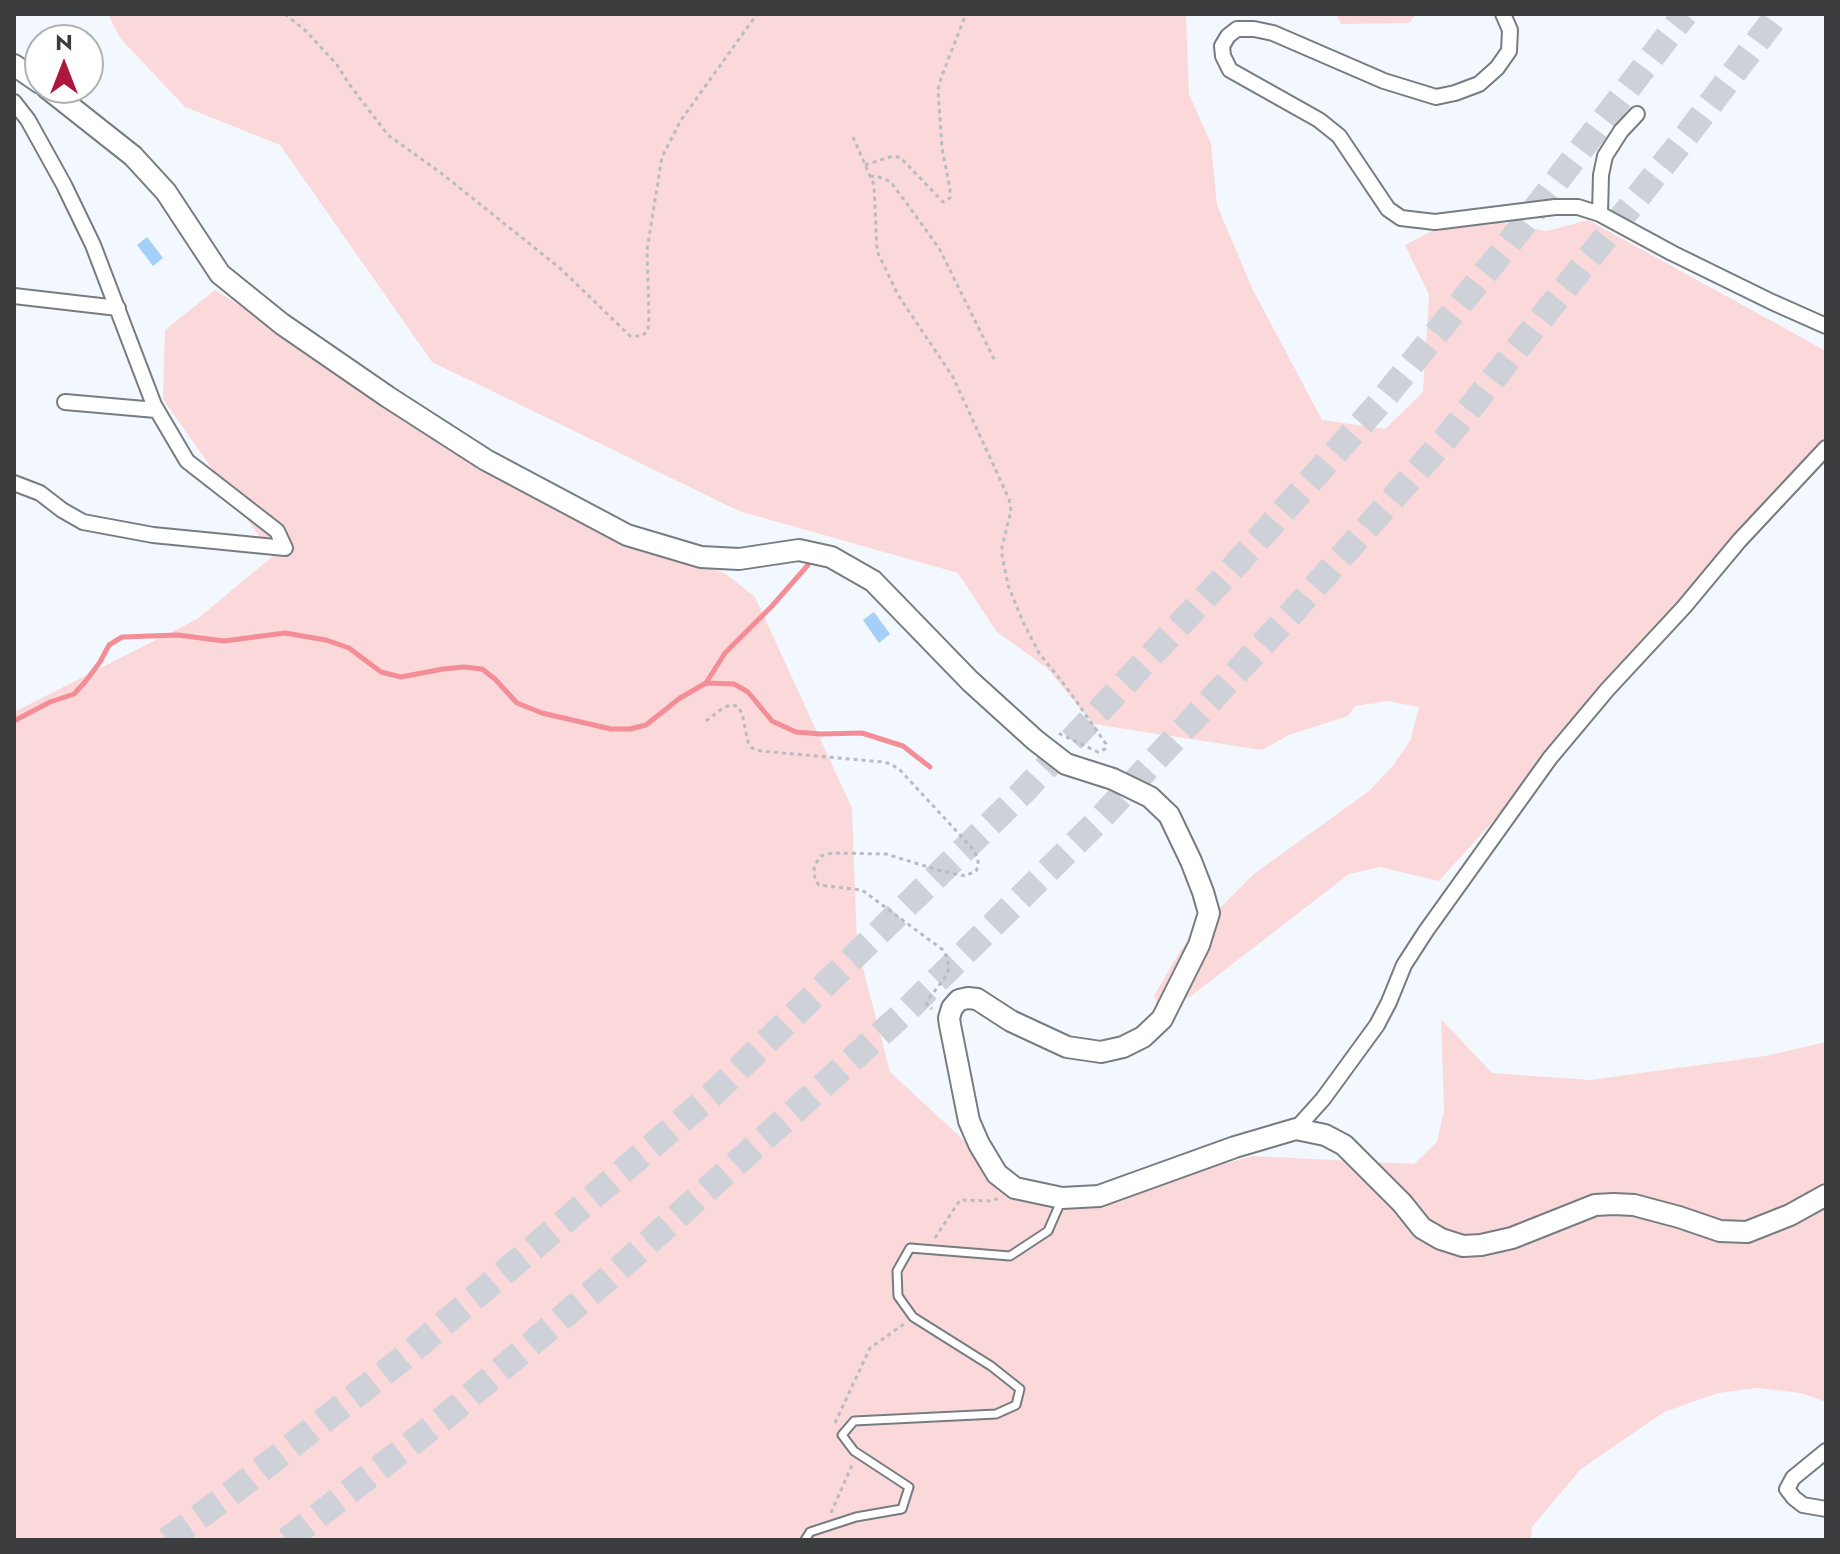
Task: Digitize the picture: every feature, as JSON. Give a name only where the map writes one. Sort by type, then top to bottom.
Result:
[{"type":"street","points":[[1503,14],[1510,30],[1509,51],[1497,68],[1479,84],[1436,97],[1384,81],[1273,33],[1254,29],[1237,29],[1228,36],[1222,46],[1223,56],[1230,70],[1319,120],[1339,136],[1388,209],[1401,218],[1435,222],[1578,207],[1600,214],[1714,274],[1826,326]]},
{"type":"street","points":[[14,102],[21,123],[64,185],[93,245],[156,410],[187,461],[277,531],[285,548],[153,535],[83,522],[40,493],[14,483]]},
{"type":"street","points":[[67,104],[133,156],[166,192],[220,274],[282,324],[388,397],[486,460],[627,535],[701,557],[739,559],[799,550],[831,557],[873,581],[970,681],[1045,748],[1066,764],[1113,779],[1150,797],[1169,815],[1191,861],[1209,913],[1199,945],[1162,1019],[1143,1037],[1123,1047],[1101,1052],[1067,1047],[1011,1021],[977,999],[959,1000],[952,1008],[950,1025],[969,1121],[997,1174],[1015,1188],[1062,1198],[1099,1196],[1235,1147],[1296,1129],[1325,1135],[1344,1145],[1402,1203],[1422,1228],[1441,1239],[1463,1246],[1512,1238],[1595,1205],[1614,1204],[1634,1205],[1720,1231],[1747,1232],[1790,1215],[1826,1195]]},
{"type":"street","points":[[1600,214],[1605,156],[1621,131],[1637,114]]},
{"type":"street","points":[[14,296],[118,308]]},
{"type":"street","points":[[65,402],[156,410]]},
{"type":"street","points":[[1296,1129],[1323,1099],[1377,1025],[1404,965],[1426,931],[1550,758],[1739,541],[1826,448]]},
{"type":"street","points":[[1826,1451],[1793,1478],[1787,1489],[1803,1505],[1826,1509]]},
{"type":"lane","points":[[805,1540],[810,1532],[856,1517],[902,1509],[909,1487],[854,1451],[842,1435],[854,1421],[996,1414],[1016,1405],[1020,1389],[991,1366],[913,1317],[898,1296],[897,1271],[910,1248],[1010,1256],[1048,1231],[1062,1198]]},
{"type":"path","points":[[285,14],[307,32],[337,65],[388,135],[561,269],[630,336],[642,336],[648,331],[647,250],[662,157],[681,120],[757,14]]},
{"type":"path","points":[[865,165],[900,157],[943,202],[950,198],[942,148],[938,90],[966,14]]},
{"type":"path","points":[[853,137],[874,185],[877,251],[898,295],[953,377],[1009,499],[1011,511],[1002,555],[1008,585],[1023,622],[1039,653],[1106,744],[1105,749],[1098,752],[1049,728]]},
{"type":"path","points":[[870,176],[891,182],[939,248],[996,363]]},
{"type":"path","points":[[706,721],[723,708],[737,706],[752,748],[891,764],[973,849],[978,866],[976,871],[965,876],[886,854],[832,853],[821,856],[814,866],[815,880],[819,885],[862,890],[943,950],[949,968],[947,975],[934,990],[927,1005],[950,1025]]},
{"type":"path","points":[[928,1248],[960,1200],[993,1201],[1015,1188]]},
{"type":"shaded area","points":[[108,14],[1186,14],[1189,94],[1211,144],[1217,205],[1252,288],[1322,420],[1385,429],[1423,392],[1429,295],[1405,245],[1463,215],[1547,231],[1588,220],[1826,351],[1826,452],[1439,881],[1380,867],[1349,874],[1191,996],[1160,1010],[1154,996],[1190,938],[1254,874],[1369,791],[1392,767],[1410,741],[1419,707],[1387,701],[1355,706],[1348,716],[1289,735],[1262,750],[1093,724],[1048,669],[996,631],[958,573],[739,511],[432,362],[280,145],[185,107],[120,38]]},
{"type":"shaded area","points":[[1336,14],[1417,14],[1409,23],[1341,24]]},
{"type":"shaded area","points":[[215,290],[573,510],[726,574],[755,597],[852,808],[857,945],[890,1072],[982,1157],[1039,1188],[1101,1199],[1252,1156],[1414,1164],[1437,1142],[1444,1110],[1441,1019],[1492,1073],[1590,1080],[1765,1056],[1826,1042],[1826,1402],[1801,1393],[1757,1388],[1718,1393],[1664,1412],[1581,1469],[1532,1527],[1531,1540],[14,1540],[14,712],[197,619],[273,556],[163,399],[165,330]]},
{"type":"building","points":[[147,237],[163,258],[153,266],[137,245]]},
{"type":"building","points":[[874,612],[890,634],[879,643],[863,620]]},
{"type":"waterway","points":[[14,721],[50,702],[74,694],[100,662],[109,645],[122,637],[178,635],[224,641],[285,633],[326,640],[349,648],[381,672],[401,677],[443,669],[482,669],[517,703],[542,713],[611,729],[630,729],[646,725],[680,698],[706,683],[725,653],[808,565]]},
{"type":"waterway","points":[[706,683],[734,684],[748,692],[772,721],[796,732],[862,733],[903,746],[930,767]]},
{"type":"tunnel","points":[[167,1540],[402,1359],[717,1090],[1023,792],[1231,570],[1384,398],[1506,247],[1685,14]]},
{"type":"tunnel","points":[[287,1540],[445,1417],[612,1275],[906,1011],[1097,822],[1290,615],[1447,437],[1687,135],[1778,14]]}]
